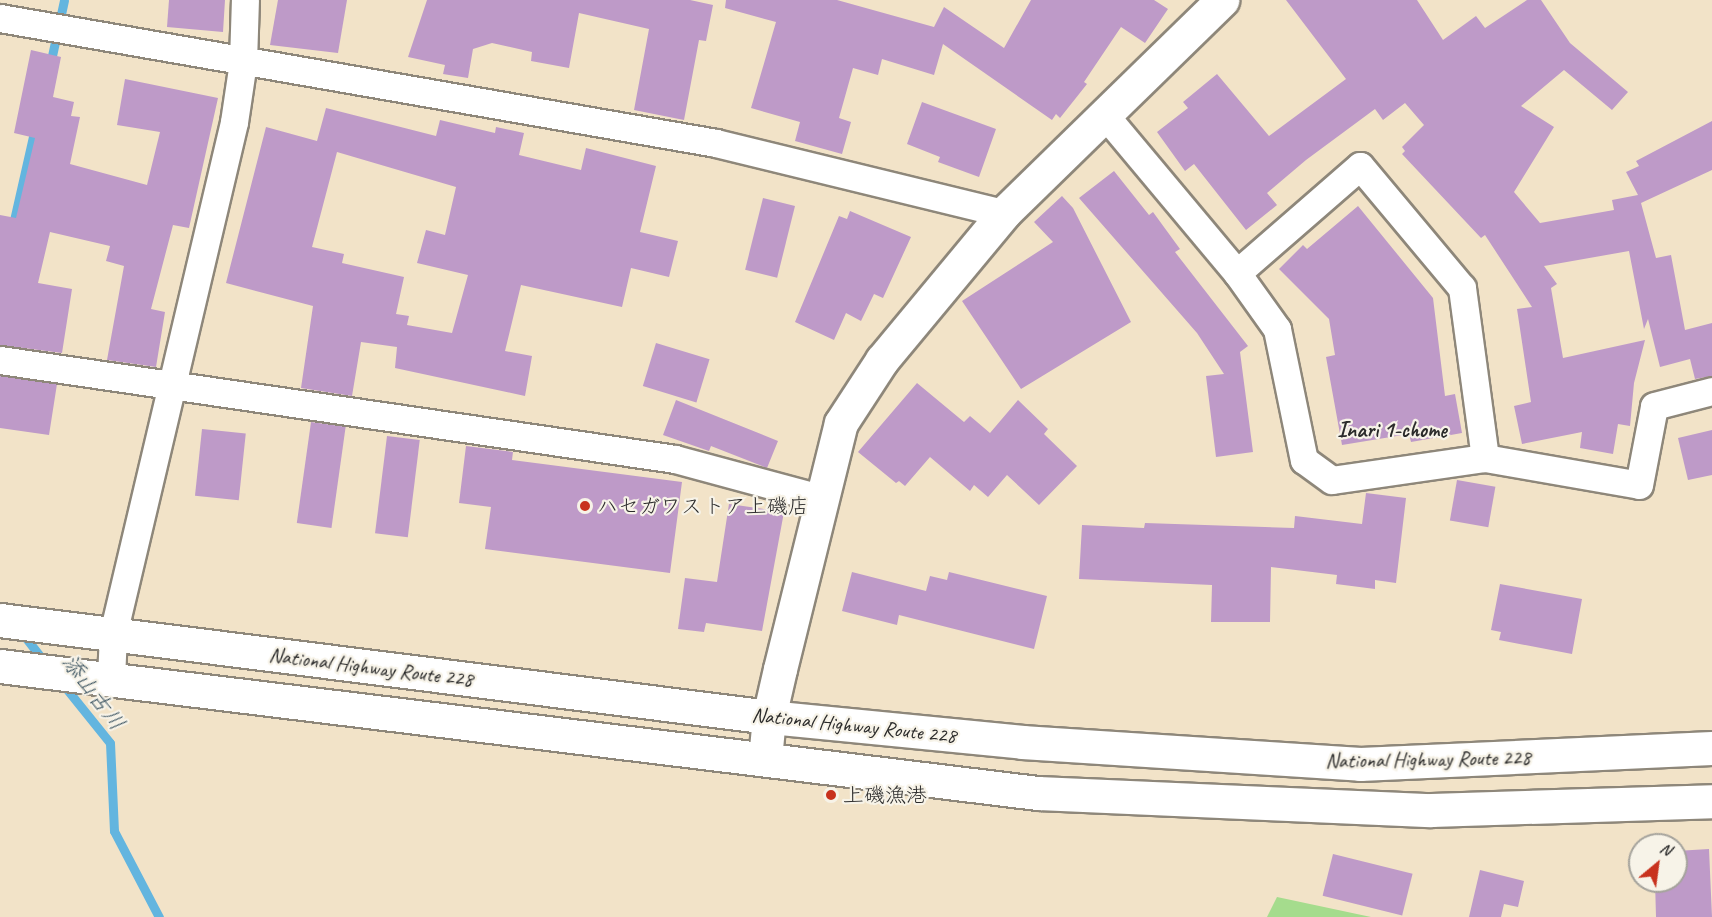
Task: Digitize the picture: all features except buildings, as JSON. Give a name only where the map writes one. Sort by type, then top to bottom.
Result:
[{"type":"main road","points":[[765,759],[769,717],[820,498],[841,423],[882,360],[1004,213],[1104,114],[1208,4]]},
{"type":"main road","name":"National Highway Route 228","points":[[0,620],[769,717],[1022,742],[1360,764],[1712,748]]},
{"type":"main road","name":"National Highway Route 228","points":[[0,666],[1038,793],[1431,810],[1712,801]]},
{"type":"street","points":[[111,679],[114,634],[234,122],[243,62],[245,0]]},
{"type":"street","points":[[0,18],[243,62],[716,142],[1004,213]]},
{"type":"street","points":[[1104,114],[1237,273],[1277,329],[1304,460],[1332,480],[1485,459],[1639,484],[1654,406],[1712,390]]},
{"type":"street","points":[[1237,273],[1360,166],[1462,288],[1485,459]]},
{"type":"street","points":[[0,360],[675,459],[820,498]]},
{"type":"green space","points":[[1277,897],[1371,917],[1267,917]]},
{"type":"waterway","name":"添山古川","points":[[50,65],[64,0]]},
{"type":"waterway","name":"添山古川","points":[[12,229],[35,128]]},
{"type":"waterway","name":"添山古川","points":[[22,633],[45,662]]},
{"type":"waterway","name":"添山古川","points":[[61,682],[110,743],[114,831],[159,917]]},
{"type":"place","name":"ハセガワストア上磯店","points":[[585,506]]},
{"type":"place","name":"上磯漁港","points":[[831,795]]},
{"type":"district","name":"Inari 1-chome","points":[[1392,431]]}]
